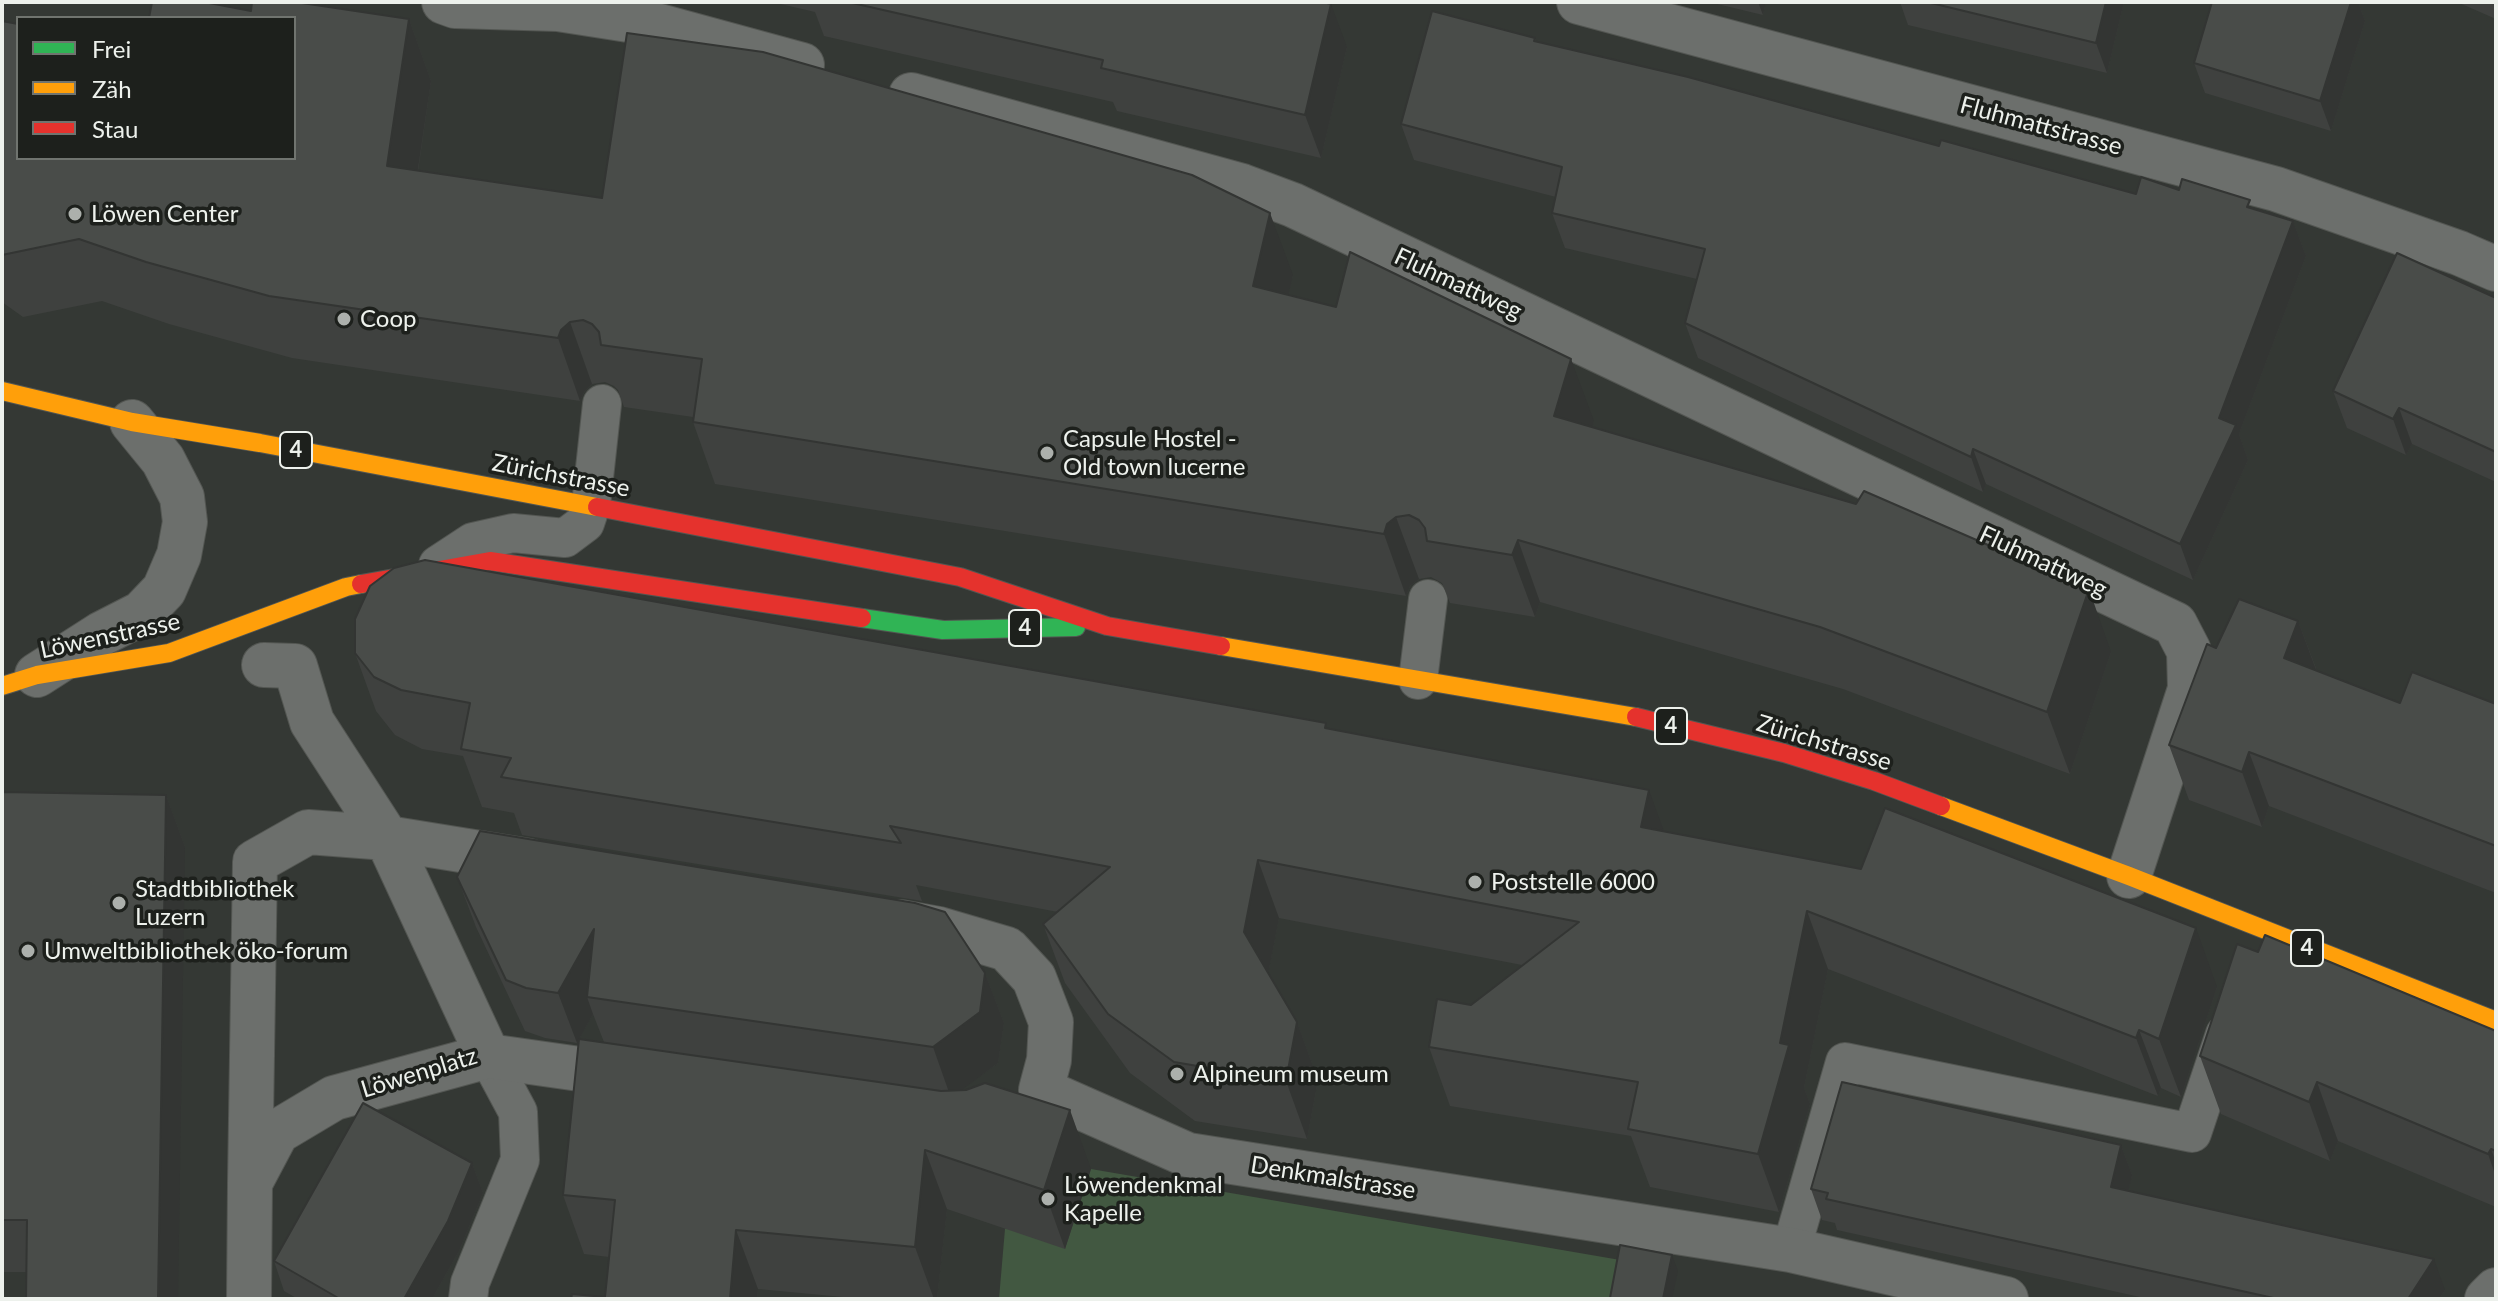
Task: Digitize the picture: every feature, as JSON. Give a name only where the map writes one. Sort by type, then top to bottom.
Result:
[{"type":"main road","name":"Zürichstrasse","points":[[2,391],[132,422],[260,443],[960,577],[1107,626],[1637,717],[1784,753],[1874,781],[2129,876],[2254,944],[2493,1011]]},
{"type":"main road","name":"Zürichstrasse","points":[[317,598],[346,587],[490,561],[943,630],[1107,626]]},
{"type":"main road","name":"Löwenstrasse","points":[[19,681],[169,653],[317,598]]},
{"type":"street","name":"Fluhmattweg","points":[[444,2],[455,6],[558,9],[648,23],[1242,186],[1293,205],[2175,624],[2189,651],[2190,689],[2129,876]]},
{"type":"street","name":"Fluhmattstrasse","points":[[1579,2],[2276,189],[2496,269]]},
{"type":"street","points":[[19,681],[142,613],[164,590],[179,555],[185,522],[182,497],[163,460],[132,422]]},
{"type":"street","points":[[264,665],[295,666],[312,722],[387,838]]},
{"type":"street","name":"Löwenplatz","points":[[249,1299],[255,862],[308,832],[387,838],[565,867]]},
{"type":"street","name":"Löwenplatz","points":[[250,1183],[277,1132],[334,1098],[488,1056],[387,838]]},
{"type":"street","points":[[861,916],[939,929],[1007,949],[1034,978],[1051,1022],[1049,1060],[1041,1090],[1005,1115]]},
{"type":"street","points":[[488,1056],[673,1082]]},
{"type":"street","name":"Denkmalstrasse","points":[[1041,1090],[1188,1155],[1791,1250],[2006,1299]]},
{"type":"street","points":[[2487,1299],[2496,1290]]},
{"type":"lane","points":[[429,571],[473,542],[513,533],[565,538],[585,523],[591,505],[602,404]]},
{"type":"lane","points":[[1418,680],[1428,599]]},
{"type":"lane","points":[[1791,1250],[1845,1062],[2192,1133],[2235,1003]]},
{"type":"lane","points":[[468,1299],[470,1283],[520,1160],[518,1112],[488,1056]]},
{"type":"green space","points":[[1091,1169],[1626,1261],[1618,1299],[999,1299],[1005,1229]]},
{"type":"building","points":[[152,2],[204,2],[251,11],[252,2],[302,2],[409,19],[387,166],[602,198],[627,33],[763,52],[1192,175],[1270,213],[1253,286],[1336,307],[1350,252],[1571,359],[1554,416],[1856,504],[1864,491],[2089,589],[2047,712],[1820,627],[1518,540],[1512,555],[1427,541],[1425,528],[1419,520],[1409,515],[1396,517],[1387,524],[1384,534],[693,422],[702,359],[601,345],[599,332],[583,320],[570,322],[558,338],[269,296],[146,262],[79,239],[2,255],[2,21],[16,24],[16,160],[296,160],[296,16],[149,16]]},
{"type":"building","points":[[848,2],[1331,4],[1305,115],[1101,68],[1103,60]]},
{"type":"building","points":[[1927,2],[2106,2],[2096,43]]},
{"type":"building","points":[[2212,2],[2351,2],[2320,101],[2194,63]]},
{"type":"building","points":[[1432,11],[1535,38],[1534,41],[1688,77],[1939,146],[1941,140],[2136,194],[2141,177],[2179,190],[2182,179],[2250,200],[2247,207],[2293,221],[2219,418],[2236,425],[2180,544],[1973,449],[1971,457],[1685,323],[1705,249],[1552,213],[1562,167],[1401,124]]},
{"type":"building","points":[[2397,253],[2496,298],[2496,452],[2399,408],[2393,419],[2333,391]]},
{"type":"building","points":[[425,560],[1326,723],[1325,728],[1649,790],[1641,827],[1861,869],[1885,808],[2196,928],[2159,1039],[2139,1030],[2136,1038],[1807,911],[1780,1043],[1789,1045],[1758,1154],[1628,1129],[1638,1082],[1429,1047],[1437,999],[1471,1005],[1579,922],[1258,860],[1244,932],[1297,1022],[1286,1081],[1174,1062],[1108,1014],[1043,924],[1110,867],[890,826],[901,843],[501,777],[511,758],[461,749],[470,703],[401,690],[374,677],[355,653],[355,619],[370,586],[394,568]]},
{"type":"building","points":[[2239,599],[2298,621],[2284,658],[2400,703],[2412,672],[2496,704],[2496,846],[2249,752],[2242,772],[2169,745],[2207,644],[2216,648]]},
{"type":"building","points":[[2,792],[166,795],[158,1299],[26,1299],[27,1220],[2,1220]]},
{"type":"building","points":[[480,831],[915,903],[945,912],[985,973],[980,1012],[933,1047],[587,997],[594,929],[558,993],[526,988],[506,980],[457,877]]},
{"type":"building","points":[[2265,935],[2496,1031],[2496,1151],[2491,1149],[2488,1154],[2317,1082],[2309,1102],[2200,1056],[2237,944],[2258,952]]},
{"type":"building","points":[[579,1039],[941,1091],[966,1090],[985,1083],[1070,1110],[1044,1190],[925,1150],[915,1247],[736,1230],[730,1299],[571,1299],[572,1294],[605,1297],[615,1200],[563,1195]]},
{"type":"building","points":[[1842,1082],[2121,1145],[2111,1187],[2434,1259],[2408,1299],[2278,1299],[1826,1199],[1828,1193],[1811,1189]]},
{"type":"building","points":[[363,1103],[472,1163],[448,1221],[404,1299],[340,1299],[274,1261]]},
{"type":"building","points":[[1620,1245],[1672,1255],[1663,1299],[1610,1298]]},
{"type":"traffic: fast","points":[[862,618],[943,630],[1076,627]]},
{"type":"traffic: slow","points":[[2,391],[132,422],[597,507]]},
{"type":"traffic: slow","points":[[2,686],[37,675],[169,653],[361,584]]},
{"type":"traffic: slow","points":[[1221,646],[1636,717]]},
{"type":"traffic: slow","points":[[1941,806],[2129,876],[2496,1021]]},
{"type":"traffic: jam","points":[[597,507],[960,577],[1107,626],[1221,646]]},
{"type":"traffic: jam","points":[[361,584],[490,561],[862,618]]},
{"type":"traffic: jam","points":[[1636,717],[1784,753],[1941,806]]},
{"type":"place","name":"Löwen Center","points":[[75,214]]},
{"type":"place","name":"Coop","points":[[344,319]]},
{"type":"place","name":"Capsule Hostel - Old town lucerne","points":[[1047,453]]},
{"type":"place","name":"Poststelle 6000","points":[[1475,882]]},
{"type":"place","name":"Stadtbibliothek Luzern","points":[[119,903]]},
{"type":"place","name":"Umweltbibliothek öko-forum","points":[[28,951]]},
{"type":"place","name":"Alpineum museum","points":[[1177,1074]]},
{"type":"place","name":"Löwendenkmal Kapelle","points":[[1048,1199]]}]
